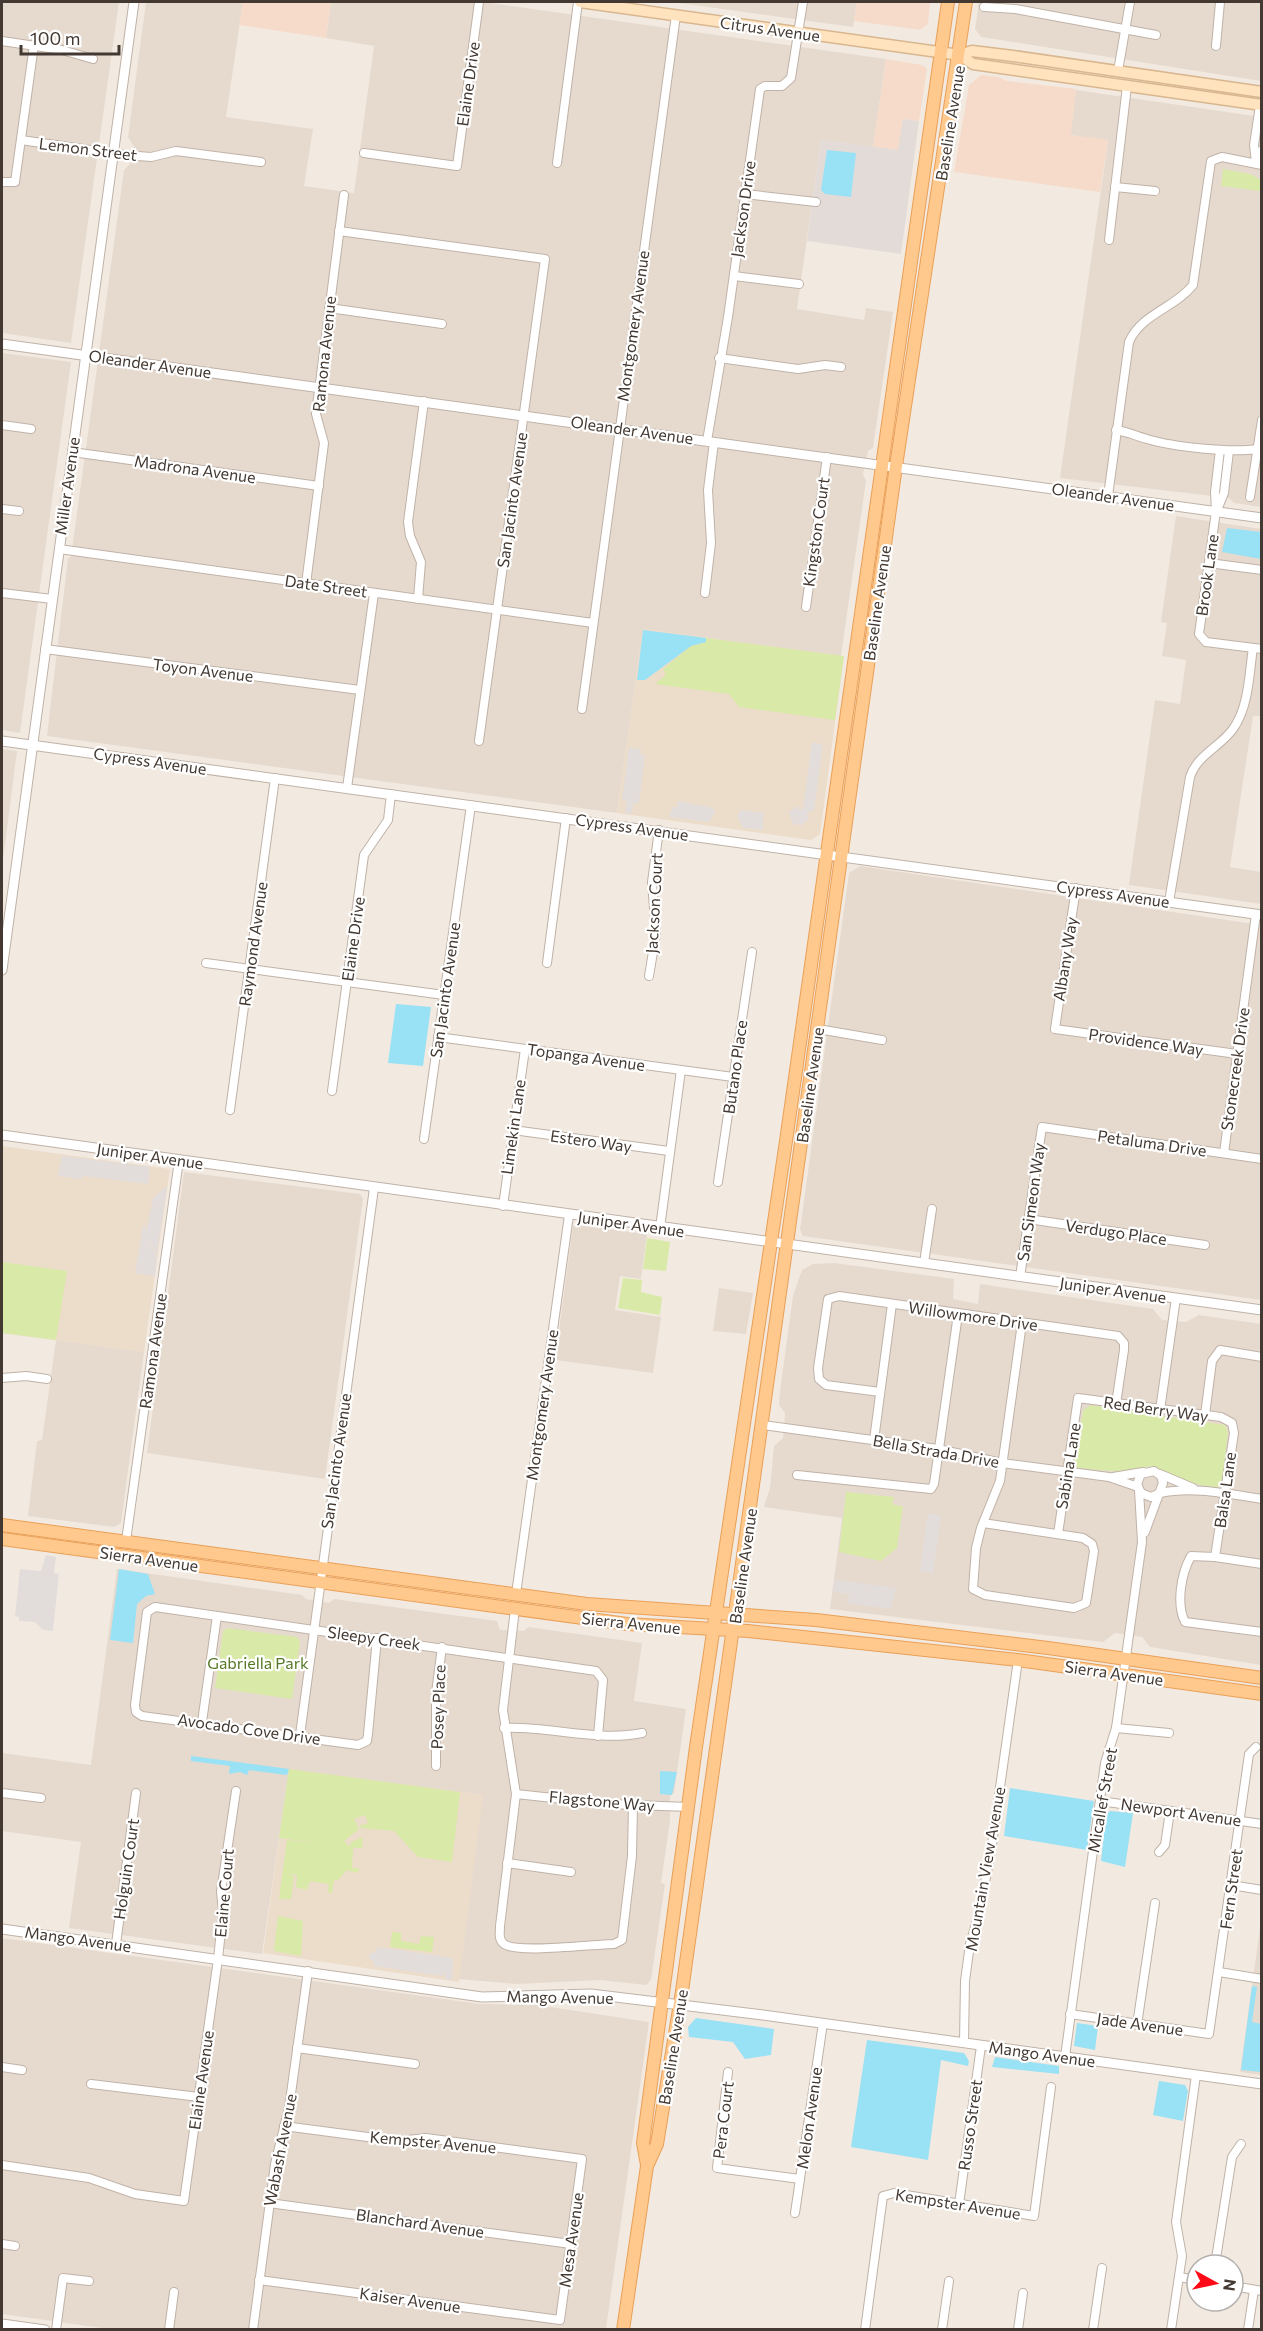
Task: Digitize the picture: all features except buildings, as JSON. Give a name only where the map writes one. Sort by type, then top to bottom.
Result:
[{"type":"main road","name":"Citrus Avenue","points":[[579,2],[604,3],[960,55],[974,51],[1262,92]]},
{"type":"main road","name":"Baseline Avenue","points":[[623,2330],[647,2166],[644,2143],[688,1807],[948,2]]},
{"type":"main road","name":"Baseline Avenue","points":[[647,2166],[657,2144],[680,2005],[896,466],[960,55],[966,2]]},
{"type":"main road","name":"Citrus Avenue","points":[[960,55],[973,64],[1261,105]]},
{"type":"main road","name":"Sierra Avenue","points":[[2,1525],[587,1604],[816,1620],[1262,1678]]},
{"type":"main road","name":"Sierra Avenue","points":[[2,1539],[627,1624],[734,1631],[1018,1660],[1262,1694]]},
{"type":"street","name":"Miller Avenue","points":[[2,970],[6,904],[32,745],[134,2]]},
{"type":"street","name":"Elaine Drive","points":[[364,153],[457,166],[479,2]]},
{"type":"street","points":[[556,164],[579,2]]},
{"type":"street","name":"Jackson Drive","points":[[705,594],[711,543],[708,490],[719,358],[734,276],[760,89],[771,85],[782,86],[791,78],[803,2]]},
{"type":"street","points":[[1118,71],[1130,2]]},
{"type":"street","points":[[1216,45],[1220,2]]},
{"type":"street","points":[[984,7],[1016,5],[1156,35]]},
{"type":"street","name":"Montgomery Avenue","points":[[582,709],[676,15]]},
{"type":"street","points":[[2,41],[34,45],[93,59]]},
{"type":"street","points":[[2,182],[15,182],[34,45]]},
{"type":"street","points":[[1109,240],[1127,86]]},
{"type":"street","points":[[1259,164],[1254,145],[1261,105]]},
{"type":"street","name":"Lemon Street","points":[[21,140],[113,153],[151,156],[176,151],[261,162]]},
{"type":"street","points":[[1259,164],[1262,150]]},
{"type":"street","points":[[1108,496],[1129,342],[1133,333],[1146,320],[1184,297],[1193,285],[1211,161],[1222,157],[1259,164]]},
{"type":"street","points":[[1115,187],[1155,191]]},
{"type":"street","points":[[745,194],[816,202]]},
{"type":"street","name":"Ramona Avenue","points":[[306,584],[324,443],[316,414],[318,387],[344,195]]},
{"type":"street","name":"San Jacinto Avenue","points":[[339,231],[545,259],[480,741]]},
{"type":"street","points":[[734,276],[799,284]]},
{"type":"street","points":[[328,308],[442,324]]},
{"type":"street","name":"Oleander Avenue","points":[[2,344],[1262,518]]},
{"type":"street","points":[[719,358],[798,369],[825,365],[841,367]]},
{"type":"street","points":[[418,599],[421,562],[410,536],[408,522],[424,401]]},
{"type":"street","points":[[1250,497],[1262,420]]},
{"type":"street","points":[[2,425],[31,429]]},
{"type":"street","points":[[1116,430],[1131,432],[1148,440],[1220,450],[1258,449]]},
{"type":"street","points":[[1216,511],[1216,480],[1220,450]]},
{"type":"street","points":[[1216,511],[1224,493],[1229,451]]},
{"type":"street","name":"Madrona Avenue","points":[[72,452],[318,486]]},
{"type":"street","name":"Kingston Court","points":[[806,607],[827,457]]},
{"type":"street","points":[[1216,480],[1226,480]]},
{"type":"street","points":[[2,509],[19,511]]},
{"type":"street","name":"Brook Lane","points":[[1216,511],[1199,634],[1206,642],[1257,649]]},
{"type":"street","name":"Date Street","points":[[59,549],[593,623]]},
{"type":"street","points":[[1209,563],[1262,570]]},
{"type":"street","points":[[2,592],[52,599]]},
{"type":"street","points":[[347,788],[374,593]]},
{"type":"street","name":"Toyon Avenue","points":[[45,649],[360,690]]},
{"type":"street","points":[[1169,902],[1190,777],[1198,761],[1233,730],[1241,716],[1257,649]]},
{"type":"street","name":"Cypress Avenue","points":[[2,741],[1259,914]]},
{"type":"street","name":"Raymond Avenue","points":[[230,1110],[275,777]]},
{"type":"street","name":"Elaine Drive","points":[[332,1091],[364,855],[388,820],[391,794]]},
{"type":"street","name":"San Jacinto Avenue","points":[[424,1139],[471,805]]},
{"type":"street","points":[[546,963],[566,818]]},
{"type":"street","name":"Jackson Court","points":[[649,976],[656,934],[652,882],[659,830]]},
{"type":"street","name":"Albany Way","points":[[1055,1029],[1076,888]]},
{"type":"street","name":"Stonecreek Drive","points":[[1224,1153],[1259,914]]},
{"type":"street","name":"Butano Place","points":[[718,1182],[752,952]]},
{"type":"street","points":[[206,963],[444,995]]},
{"type":"street","points":[[818,1029],[882,1040]]},
{"type":"street","name":"Providence Way","points":[[1055,1029],[1237,1054]]},
{"type":"street","name":"Topanga Avenue","points":[[438,1038],[733,1077]]},
{"type":"street","name":"Limekin Lane","points":[[502,1206],[525,1049]]},
{"type":"street","points":[[660,1228],[681,1070]]},
{"type":"street","name":"Petaluma Drive","points":[[1042,1127],[1262,1159]]},
{"type":"street","name":"San Simeon Way","points":[[1020,1277],[1042,1127]]},
{"type":"street","name":"Estero Way","points":[[513,1130],[669,1151]]},
{"type":"street","name":"Juniper Avenue","points":[[2,1135],[1262,1310]]},
{"type":"street","name":"Ramona Avenue","points":[[126,1541],[179,1160]]},
{"type":"street","name":"San Jacinto Avenue","points":[[300,1735],[374,1188]]},
{"type":"street","points":[[924,1263],[932,1209]]},
{"type":"street","name":"Montgomery Avenue","points":[[516,1594],[569,1215]]},
{"type":"street","name":"Verdugo Place","points":[[1028,1219],[1205,1245]]},
{"type":"street","name":"Willowmore Drive","points":[[880,1392],[826,1385],[819,1379],[818,1368],[828,1299],[839,1296],[1118,1336],[1124,1343],[1124,1350],[1116,1404]]},
{"type":"street","points":[[1160,1410],[1176,1299]]},
{"type":"street","points":[[874,1440],[892,1304]]},
{"type":"street","points":[[797,1475],[931,1489],[957,1314]]},
{"type":"street","points":[[983,1523],[1083,1538],[1092,1544],[1094,1551],[1086,1603],[1074,1608],[985,1594],[974,1589],[976,1548],[983,1523],[1000,1480],[1022,1323]]},
{"type":"street","points":[[1205,1415],[1212,1361],[1220,1350],[1262,1357]]},
{"type":"street","points":[[2,1378],[26,1376],[47,1379]]},
{"type":"street","name":"Red Berry Way","points":[[1078,1398],[1221,1417],[1232,1423]]},
{"type":"street","name":"Sabina Lane","points":[[1058,1534],[1078,1398]]},
{"type":"street","name":"Balsa Lane","points":[[1215,1557],[1234,1433],[1232,1423]]},
{"type":"street","name":"Bella Strada Drive","points":[[763,1425],[938,1449],[1002,1463],[1109,1477],[1138,1489]]},
{"type":"street","points":[[1200,1491],[1158,1473],[1145,1472],[1138,1480],[1138,1489],[1147,1496],[1175,1490],[1262,1499]]},
{"type":"street","name":"Bella Strada Drive","points":[[1109,1477],[1145,1472]]},
{"type":"street","points":[[1158,1473],[1163,1483],[1159,1493]]},
{"type":"street","name":"Micallef Street","points":[[1138,1489],[1142,1542]]},
{"type":"street","name":"Micallef Street","points":[[1065,2057],[1105,1763],[1116,1728],[1142,1542],[1159,1493]]},
{"type":"street","points":[[1262,1564],[1191,1556],[1186,1565],[1179,1611],[1185,1622],[1262,1632]]},
{"type":"street","name":"Sleepy Creek","points":[[136,1713],[147,1612],[154,1607],[588,1669],[601,1674],[603,1680],[598,1736]]},
{"type":"street","points":[[515,1609],[503,1694],[504,1728],[516,1794],[499,1938],[503,1943],[515,1948],[542,1948],[614,1944],[622,1940],[632,1856],[633,1805]]},
{"type":"street","points":[[202,1722],[217,1616]]},
{"type":"street","name":"Avocado Cove Drive","points":[[136,1713],[363,1744],[368,1734],[377,1638]]},
{"type":"street","name":"Posey Place","points":[[436,1766],[436,1693],[442,1647]]},
{"type":"street","name":"Mountain View Avenue","points":[[964,2043],[965,1981],[970,1944],[979,1914],[991,1851],[1018,1660]]},
{"type":"street","points":[[504,1728],[531,1728],[623,1737],[642,1733]]},
{"type":"street","points":[[1116,1728],[1169,1733]]},
{"type":"street","name":"Fern Street","points":[[1209,2034],[1250,1754],[1256,1747]]},
{"type":"street","name":"Elaine Court","points":[[218,1959],[223,1911],[221,1892],[236,1791]]},
{"type":"street","points":[[2,1793],[41,1798]]},
{"type":"street","name":"Holguin Court","points":[[116,1944],[136,1793]]},
{"type":"street","name":"Flagstone Way","points":[[516,1794],[633,1805],[688,1807]]},
{"type":"street","name":"Newport Avenue","points":[[1100,1801],[1262,1824]]},
{"type":"street","points":[[1159,1852],[1165,1845],[1170,1811]]},
{"type":"street","points":[[507,1863],[571,1872]]},
{"type":"street","points":[[1231,1886],[1262,1890]]},
{"type":"street","points":[[1137,2025],[1155,1903]]},
{"type":"street","name":"Mango Avenue","points":[[2,1929],[482,1997],[591,1994],[823,2023],[1262,2084]]},
{"type":"street","name":"Elaine Avenue","points":[[2,2165],[89,2178],[135,2194],[184,2201],[218,1959]]},
{"type":"street","name":"Wabash Avenue","points":[[253,2330],[269,2203],[289,2108],[308,1971]]},
{"type":"street","points":[[1219,1972],[1262,1979]]},
{"type":"street","name":"Jade Avenue","points":[[1070,2014],[1209,2034]]},
{"type":"street","name":"Melon Avenue","points":[[795,2213],[823,2023]]},
{"type":"street","name":"Russo Street","points":[[959,2204],[981,2046]]},
{"type":"street","points":[[297,2048],[415,2064]]},
{"type":"street","points":[[2,2067],[22,2070]]},
{"type":"street","name":"Pera Court","points":[[728,2072],[717,2168],[800,2179]]},
{"type":"street","points":[[1171,2330],[1182,2251],[1176,2222],[1196,2075]]},
{"type":"street","points":[[91,2084],[199,2097]]},
{"type":"street","name":"Kempster Avenue","points":[[865,2330],[883,2196],[890,2193],[1034,2216],[1051,2087]]},
{"type":"street","name":"Kempster Avenue","points":[[284,2126],[398,2141],[426,2138],[582,2159]]},
{"type":"street","points":[[1217,2253],[1232,2157],[1241,2144]]},
{"type":"street","name":"Mesa Avenue","points":[[560,2320],[582,2159]]},
{"type":"street","name":"Blanchard Avenue","points":[[269,2203],[571,2244]]},
{"type":"street","points":[[2,2244],[15,2246]]},
{"type":"street","points":[[1093,2330],[1102,2268]]},
{"type":"street","points":[[1179,2277],[1185,2278]]},
{"type":"street","points":[[56,2330],[63,2278],[89,2281]]},
{"type":"street","name":"Kaiser Avenue","points":[[259,2280],[560,2320]]},
{"type":"street","points":[[942,2330],[949,2281]]},
{"type":"street","points":[[1248,2330],[1258,2290]]},
{"type":"street","points":[[169,2330],[174,2292]]},
{"type":"street","points":[[1018,2330],[1023,2293]]},
{"type":"street","points":[[2,2324],[45,2330]]},
{"type":"shaded area","points":[[2,2],[119,2],[71,343],[2,333]]},
{"type":"shaded area","points":[[146,2],[243,2],[226,117],[313,129],[304,186],[354,193],[374,46],[326,38],[331,2],[483,2],[886,59],[873,147],[821,140],[797,309],[864,320],[866,308],[893,312],[873,448],[868,451],[863,474],[866,481],[841,656],[643,629],[617,813],[47,736],[68,558],[71,557],[124,170],[130,164],[134,147],[128,137]]},
{"type":"shaded area","points":[[243,2],[331,2],[326,38],[239,25]]},
{"type":"shaded area","points":[[672,2],[857,2],[853,27]]},
{"type":"shaded area","points":[[857,2],[930,2],[928,24],[920,30],[854,21]]},
{"type":"shaded area","points":[[979,2],[1261,2],[1261,81],[981,37],[975,29]]},
{"type":"shaded area","points":[[886,59],[922,65],[927,69],[919,121],[903,119],[899,150],[873,147]]},
{"type":"shaded area","points":[[981,75],[999,77],[1007,81],[1076,89],[1071,135],[1108,140],[1100,192],[954,172],[969,85]]},
{"type":"shaded area","points":[[1076,90],[1261,117],[1261,507],[1234,503],[1229,498],[1060,478],[1108,141],[1070,135]]},
{"type":"shaded area","points":[[903,119],[919,121],[901,254],[807,241],[821,140],[898,150]]},
{"type":"shaded area","points":[[2,353],[71,362],[20,733],[2,730]]},
{"type":"shaded area","points":[[1176,516],[1261,529],[1261,716],[1253,716],[1230,867],[1261,872],[1261,904],[1129,885],[1155,700],[1180,704],[1186,660],[1162,656],[1167,623],[1161,622]]},
{"type":"shaded area","points":[[643,629],[844,656],[820,834],[811,840],[617,813]]},
{"type":"shaded area","points":[[812,742],[823,745],[814,811],[807,814],[809,819],[800,826],[796,823],[793,825],[789,812],[798,806],[800,810],[803,809]]},
{"type":"shaded area","points":[[629,748],[641,749],[640,755],[645,755],[639,803],[634,803],[631,814],[625,813],[627,801],[622,800]]},
{"type":"shaded area","points":[[2,749],[17,751],[2,868]]},
{"type":"shaded area","points":[[678,801],[713,808],[715,812],[709,822],[669,817],[673,807],[678,807]]},
{"type":"shaded area","points":[[741,810],[765,813],[763,830],[743,828],[737,816]]},
{"type":"shaded area","points":[[860,866],[1261,925],[1261,1300],[803,1236],[800,1230],[849,873]]},
{"type":"shaded area","points":[[2,1146],[170,1169],[144,1352],[2,1333]]},
{"type":"shaded area","points":[[62,1156],[150,1167],[148,1184],[84,1176],[80,1179],[58,1176]]},
{"type":"shaded area","points":[[184,1172],[360,1194],[363,1198],[325,1479],[147,1453]]},
{"type":"shaded area","points":[[167,1186],[157,1253],[146,1236],[157,1256],[155,1276],[135,1273],[143,1225],[146,1226],[146,1233],[153,1198]]},
{"type":"shaded area","points":[[573,1226],[647,1234],[641,1279],[620,1276],[615,1310],[661,1317],[653,1373],[555,1360]]},
{"type":"shaded area","points":[[834,1263],[954,1279],[953,1299],[978,1304],[980,1284],[1153,1309],[1162,1320],[1186,1322],[1199,1315],[1261,1324],[1261,1665],[1150,1647],[1142,1637],[1115,1633],[1103,1642],[830,1609],[842,1518],[764,1507],[770,1488],[774,1446],[783,1438],[785,1413],[779,1405],[793,1296],[802,1270],[813,1264]]},
{"type":"shaded area","points":[[719,1288],[753,1293],[746,1334],[713,1331]]},
{"type":"shaded area","points":[[56,1340],[144,1352],[121,1523],[114,1527],[28,1516],[37,1441],[42,1440]]},
{"type":"shaded area","points":[[928,1513],[941,1516],[933,1573],[920,1571]]},
{"type":"shaded area","points":[[46,1555],[56,1557],[54,1573],[59,1574],[53,1631],[43,1630],[35,1622],[19,1621],[19,1617],[15,1616],[20,1569],[41,1571]]},
{"type":"shaded area","points":[[117,1569],[302,1595],[306,1599],[329,1603],[334,1599],[497,1621],[500,1630],[524,1631],[528,1627],[642,1643],[634,1701],[686,1709],[674,1793],[670,1796],[670,1821],[661,1883],[665,1884],[651,1980],[646,1985],[600,1980],[517,1984],[459,1979],[482,1795],[289,1770],[262,1954],[69,1928],[81,1842],[2,1831],[2,1753],[91,1765]]},
{"type":"shaded area","points":[[835,1580],[896,1588],[891,1609],[848,1603],[849,1594],[832,1591]]},
{"type":"shaded area","points":[[289,1769],[483,1795],[459,1982],[263,1953]]},
{"type":"shaded area","points":[[1261,1921],[1261,2075],[1240,2072]]},
{"type":"shaded area","points":[[2,1938],[480,2004],[537,2005],[649,2022],[606,2329],[116,2330],[2,2314]]},
{"type":"shaded area","points":[[377,1947],[453,1958],[452,1980],[445,1979],[445,1971],[443,1976],[374,1966],[374,1961],[370,1960],[369,1954],[376,1952]]},
{"type":"green space","points":[[1223,169],[1250,174],[1261,180],[1261,191],[1221,186]]},
{"type":"green space","points":[[706,638],[844,656],[835,720],[739,707],[729,694],[655,684],[666,675],[663,669],[691,646],[706,642]]},
{"type":"green space","points":[[647,1238],[670,1242],[666,1271],[643,1269]]},
{"type":"green space","points":[[2,1262],[67,1271],[56,1340],[2,1333]]},
{"type":"green space","points":[[623,1278],[642,1280],[641,1292],[662,1297],[660,1315],[618,1308]]},
{"type":"green space","points":[[1090,1405],[1225,1425],[1228,1432],[1222,1484],[1216,1488],[1187,1482],[1151,1466],[1122,1472],[1077,1468],[1074,1461],[1083,1411]]},
{"type":"green space","points":[[846,1492],[894,1497],[892,1504],[903,1507],[897,1548],[881,1561],[839,1552]]},
{"type":"green space","name":"Gabriella Park","points":[[228,1628],[297,1637],[300,1642],[292,1699],[215,1688],[223,1631]]},
{"type":"green space","points":[[289,1769],[460,1792],[452,1862],[418,1857],[394,1831],[361,1828],[359,1826],[368,1823],[365,1815],[354,1819],[359,1829],[344,1841],[350,1847],[351,1842],[363,1837],[362,1848],[353,1848],[352,1868],[359,1868],[358,1873],[347,1870],[338,1880],[334,1880],[332,1893],[328,1892],[329,1884],[310,1881],[307,1890],[296,1887],[297,1875],[287,1874],[294,1876],[291,1899],[279,1899],[287,1840],[319,1843],[279,1838]]},
{"type":"green space","points":[[278,1916],[303,1921],[301,1956],[274,1951]]},
{"type":"green space","points":[[392,1932],[401,1933],[401,1941],[419,1944],[421,1936],[434,1937],[432,1952],[390,1947]]},
{"type":"water","points":[[827,150],[856,153],[851,197],[825,194],[821,190]]},
{"type":"water","points":[[1227,528],[1261,532],[1261,559],[1222,552]]},
{"type":"water","points":[[643,630],[706,638],[706,642],[691,646],[645,680],[637,680]]},
{"type":"water","points":[[396,1004],[431,1007],[423,1066],[388,1063]]},
{"type":"water","points":[[119,1569],[148,1574],[155,1594],[146,1596],[137,1604],[133,1643],[110,1640]]},
{"type":"water","points":[[191,1756],[289,1769],[287,1775],[249,1770],[247,1775],[240,1772],[229,1774],[230,1766],[191,1761]]},
{"type":"water","points":[[660,1771],[677,1772],[672,1795],[660,1794]]},
{"type":"water","points":[[1010,1788],[1094,1801],[1087,1850],[1004,1836]]},
{"type":"water","points":[[1110,1811],[1133,1813],[1125,1867],[1101,1861],[1106,1814]]},
{"type":"water","points":[[1252,1986],[1257,1987],[1252,2022],[1261,2024],[1261,2072],[1241,2070]]},
{"type":"water","points":[[696,2018],[774,2029],[771,2055],[745,2059],[733,2042],[689,2037],[688,2027]]},
{"type":"water","points":[[1077,2023],[1098,2026],[1095,2050],[1074,2046]]},
{"type":"water","points":[[867,2040],[964,2053],[969,2061],[968,2066],[941,2060],[928,2160],[851,2147]]},
{"type":"water","points":[[995,2057],[1059,2066],[1059,2074],[992,2067]]},
{"type":"water","points":[[1159,2081],[1185,2085],[1188,2091],[1183,2121],[1153,2115]]}]
